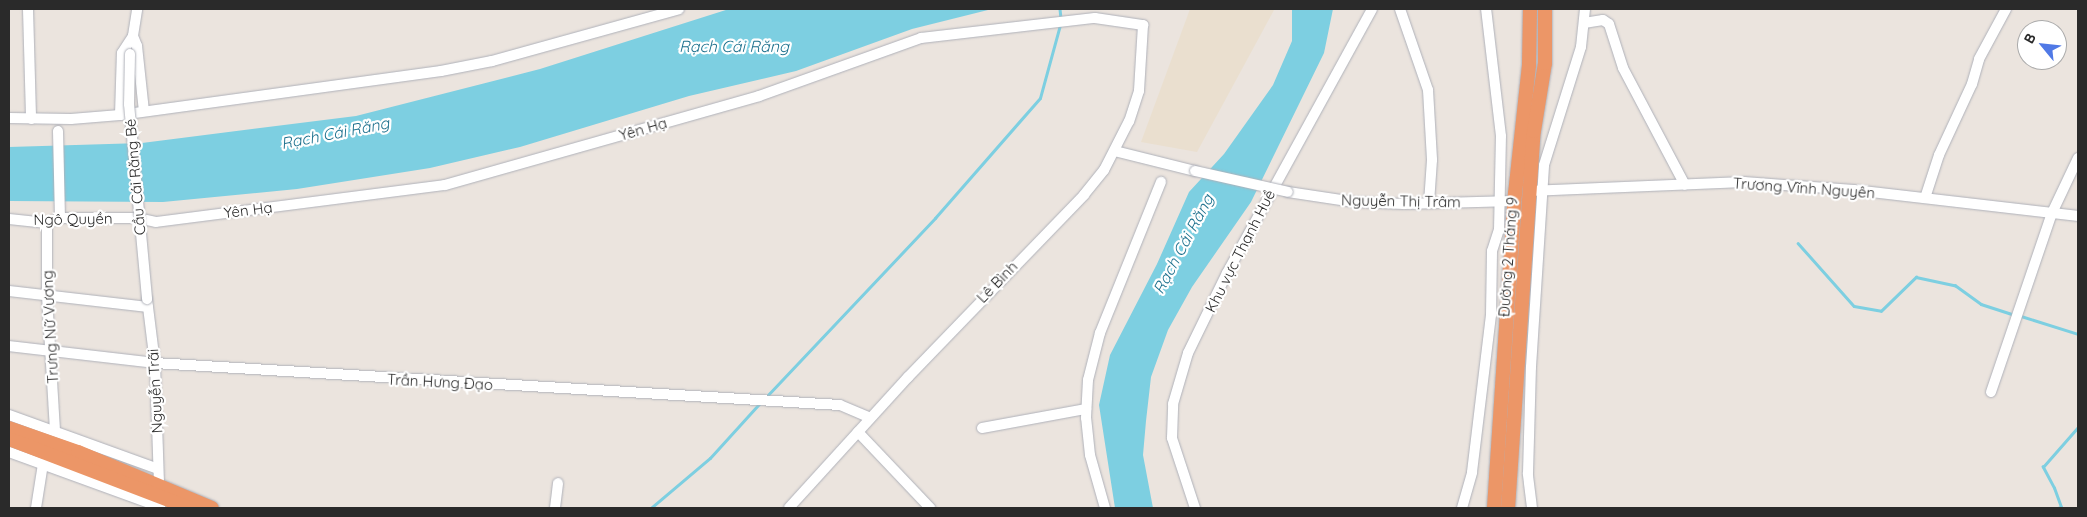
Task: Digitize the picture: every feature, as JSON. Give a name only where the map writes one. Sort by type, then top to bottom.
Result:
[{"type":"highway","name":"Đường 2 Tháng 9","points":[[1494,508],[1514,201],[1529,66],[1530,9]]},
{"type":"highway","name":"Đường 2 Tháng 9","points":[[1508,508],[1529,191],[1545,63],[1545,9]]},
{"type":"highway","points":[[9,428],[126,476],[190,508]]},
{"type":"highway","points":[[9,439],[126,476],[158,484],[212,508]]},
{"type":"street","points":[[28,9],[31,119]]},
{"type":"street","name":"Cầu Cái Răng Bé","points":[[137,9],[130,54],[129,104],[147,303]]},
{"type":"street","points":[[9,118],[31,119],[120,115],[212,104],[475,64],[679,9]]},
{"type":"street","name":"Khu vực Thạnh Huề","points":[[1196,508],[1172,438],[1173,404],[1188,353],[1227,273],[1372,9]]},
{"type":"street","points":[[1400,9],[1428,90],[1432,160],[1429,203]]},
{"type":"street","points":[[1462,508],[1472,472],[1491,315],[1492,251],[1499,230],[1498,201],[1501,136],[1486,9]]},
{"type":"street","points":[[1532,508],[1528,473],[1531,367],[1544,191],[1544,165],[1581,47],[1585,9]]},
{"type":"street","points":[[1924,198],[1939,155],[1972,84],[1979,59],[2006,9]]},
{"type":"street","name":"Yên Hạ","points":[[137,218],[156,222],[445,185],[759,96],[921,38],[1095,18],[1143,25]]},
{"type":"street","points":[[1584,23],[1603,20],[1609,24],[1623,68],[1685,184]]},
{"type":"street","name":"Lê Bình","points":[[788,508],[870,418],[1084,195],[1115,151],[1139,91],[1143,25]]},
{"type":"street","points":[[120,115],[122,52],[133,36]]},
{"type":"street","points":[[133,36],[137,46],[144,111]]},
{"type":"street","points":[[58,131],[61,214]]},
{"type":"street","points":[[1533,150],[1544,165]]},
{"type":"street","name":"Nguyễn Thị Trâm","points":[[1115,151],[1288,192],[1354,202],[1514,201]]},
{"type":"street","points":[[1990,392],[2052,212],[2078,158]]},
{"type":"street","points":[[1105,508],[1090,455],[1086,409],[1088,380],[1100,333],[1160,182]]},
{"type":"street","name":"Trương Vĩnh Nguyên","points":[[1529,191],[1744,182],[1924,198],[2078,216]]},
{"type":"street","name":"Ngô Quyền","points":[[9,219],[47,222],[61,214],[137,218]]},
{"type":"street","name":"Trưng Nữ Vương","points":[[47,222],[46,296],[55,430]]},
{"type":"street","points":[[1499,230],[1511,257]]},
{"type":"street","points":[[9,291],[46,296],[147,303]]},
{"type":"street","name":"Nguyễn Trãi","points":[[147,303],[155,364],[158,484]]},
{"type":"street","name":"Trần Hưng Đạo","points":[[9,346],[155,364],[840,405],[870,418]]},
{"type":"street","points":[[982,428],[1086,409]]},
{"type":"street","points":[[9,415],[55,430],[158,469]]},
{"type":"street","points":[[858,432],[930,508]]},
{"type":"street","points":[[9,452],[160,507]]},
{"type":"street","points":[[36,508],[43,464]]},
{"type":"street","points":[[556,508],[558,482]]},
{"type":"shaded area","points":[[1190,9],[1274,10],[1197,152],[1141,142]]},
{"type":"water","name":"Rạch Cái Răng","points":[[729,9],[992,9],[912,29],[796,71],[689,96],[520,147],[430,168],[297,189],[163,202],[9,201],[9,147],[142,143],[356,116],[540,69]]},
{"type":"water","name":"Rạch Cái Răng","points":[[1292,9],[1333,9],[1324,53],[1251,202],[1192,287],[1168,330],[1151,377],[1143,455],[1153,508],[1115,508],[1099,405],[1110,355],[1157,264],[1189,192],[1224,154],[1273,85],[1292,41]]},
{"type":"waterway","points":[[1060,9],[1061,19]]},
{"type":"waterway","points":[[766,397],[935,218],[1040,98],[1060,25]]},
{"type":"waterway","points":[[1798,243],[1854,306],[1881,311],[1916,277],[1955,285],[1981,304],[2015,315]]},
{"type":"waterway","points":[[2021,316],[2078,334]]},
{"type":"waterway","points":[[651,508],[710,458],[760,403]]},
{"type":"waterway","points":[[2058,508],[2061,507],[2043,467],[2078,427]]}]
